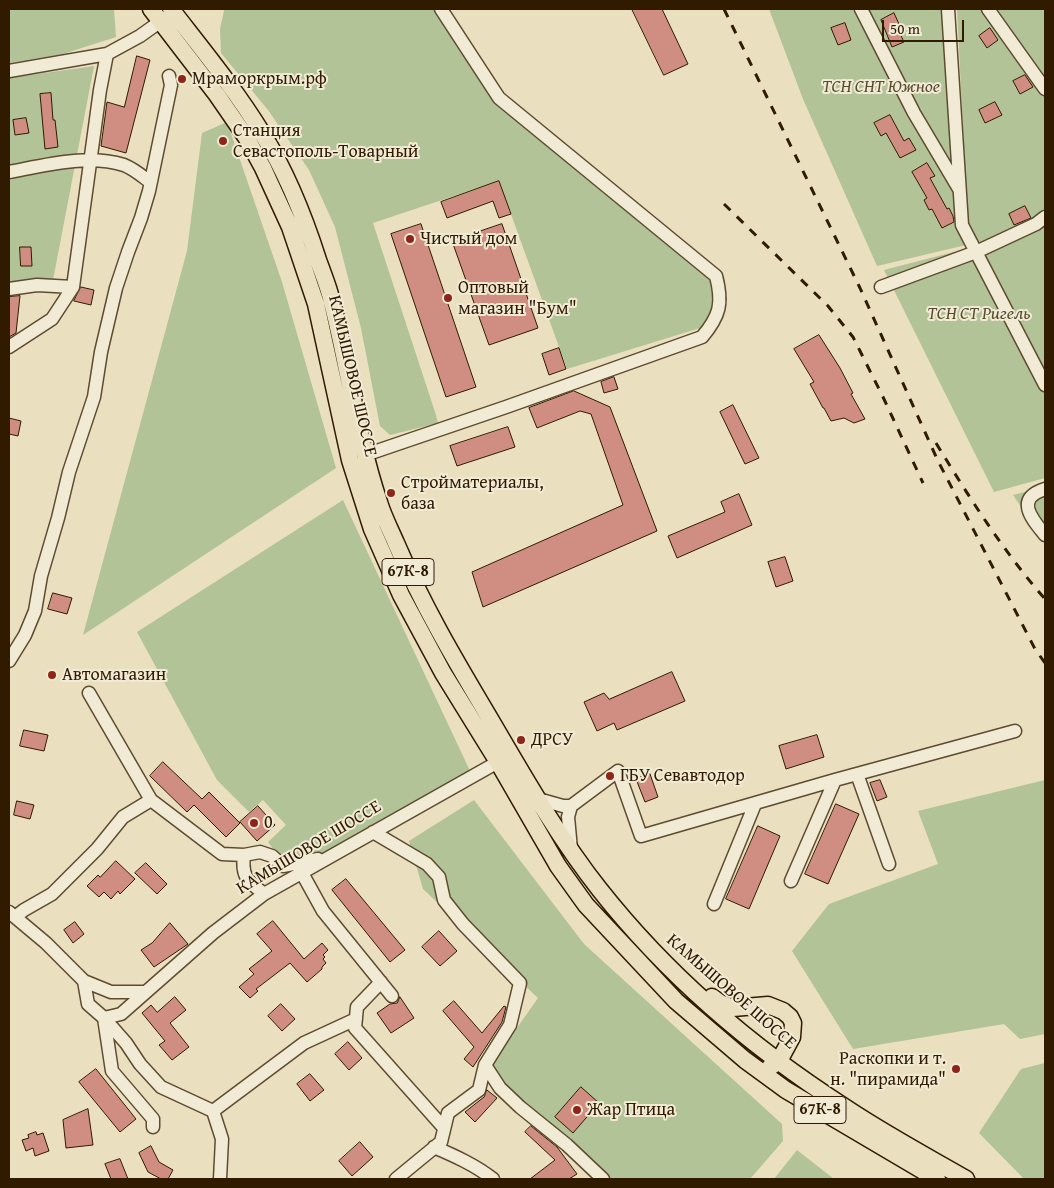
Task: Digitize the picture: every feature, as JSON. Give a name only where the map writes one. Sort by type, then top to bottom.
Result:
[{"type":"main road","name":"КАМЫШОВОЕ ШОССЕ","points":[[161,13],[231,86],[263,134],[289,182],[307,226],[332,299],[366,455],[379,503],[416,589],[452,655],[538,799],[571,849],[599,889],[669,968],[722,1015],[779,1061],[846,1109],[966,1179]]},
{"type":"main road","name":"КАМЫШОВОЕ ШОССЕ","points":[[161,13],[246,137],[267,176],[290,227],[316,304],[350,460],[372,529],[401,594],[443,673],[498,762],[558,866],[586,905],[676,1001],[745,1060],[786,1090],[937,1179]]},
{"type":"main road","points":[[669,968],[691,979],[726,1006],[740,1008],[768,1006],[783,1011],[790,1017],[793,1023],[792,1037],[779,1061],[773,1066],[764,1067],[727,1040],[710,1031]]},
{"type":"street","name":"КАМЫШОВОЕ ШОССЕ","points":[[366,455],[702,337],[713,324],[720,309],[721,292],[716,276],[499,98],[441,9]]},
{"type":"street","points":[[861,9],[914,112],[960,191]]},
{"type":"street","points":[[948,9],[962,225],[1045,385]]},
{"type":"street","points":[[988,9],[1045,89]]},
{"type":"street","points":[[9,71],[107,54],[140,36],[161,13]]},
{"type":"street","points":[[9,347],[52,319],[73,286],[100,90],[107,54]]},
{"type":"street","points":[[9,661],[25,635],[35,611],[41,576],[69,472],[94,397],[101,352],[116,288],[142,218],[171,85],[169,76]]},
{"type":"street","points":[[9,172],[55,163],[91,160],[123,165],[131,168],[150,182]]},
{"type":"street","points":[[881,286],[976,252],[1045,218]]},
{"type":"street","points":[[9,290],[37,285],[73,286]]},
{"type":"street","points":[[1045,489],[1031,497],[1028,507],[1031,518],[1045,535]]},
{"type":"street","points":[[89,692],[151,800],[222,854],[244,855],[260,852],[272,856],[283,866],[326,858]]},
{"type":"street","points":[[538,799],[563,806],[571,806],[618,771],[641,836],[1015,731]]},
{"type":"street","name":"КАМЫШОВОЕ ШОССЕ","points":[[104,1018],[121,1014],[213,933],[264,894],[498,762]]},
{"type":"street","points":[[857,774],[889,864]]},
{"type":"street","points":[[791,881],[835,780]]},
{"type":"street","points":[[12,914],[24,910],[52,894],[97,850],[123,818],[151,800]]},
{"type":"street","points":[[714,904],[756,804]]},
{"type":"street","points":[[571,806],[568,817],[571,849]]},
{"type":"street","points":[[373,832],[427,864],[439,877],[444,900],[463,924],[520,983],[510,1025],[486,1065],[479,1090],[448,1113],[441,1142],[396,1179]]},
{"type":"street","points":[[244,855],[242,867],[247,880],[264,894]]},
{"type":"street","points":[[302,873],[323,911],[392,996]]},
{"type":"street","points":[[12,914],[46,943],[84,981],[111,992],[146,992]]},
{"type":"street","points":[[84,981],[88,1004],[104,1018],[161,1087],[213,1110],[222,1139],[220,1179]]},
{"type":"street","points":[[381,982],[357,1007],[355,1028],[444,1128]]},
{"type":"street","points":[[104,1018],[112,1071],[153,1119],[153,1127]]},
{"type":"street","points":[[213,1110],[304,1043],[356,1020]]},
{"type":"street","points":[[486,1065],[500,1088],[520,1107],[567,1145],[603,1179]]},
{"type":"street","points":[[434,1147],[462,1159],[494,1179]]},
{"type":"green space","points":[[9,9],[114,9],[116,37],[63,54],[9,63]]},
{"type":"green space","points":[[223,9],[441,9],[499,98],[716,276],[713,324],[567,369],[499,181],[373,223],[438,423],[390,435],[380,426],[361,328],[335,227],[309,170],[268,110],[221,53],[220,29]]},
{"type":"green space","name":"ТСН СНТ Южное","points":[[769,9],[953,9],[966,245],[877,266],[803,99]]},
{"type":"green space","name":"ТСН СТ Ригель","points":[[957,9],[1045,9],[1045,478],[994,492],[884,270],[969,248]]},
{"type":"green space","points":[[94,66],[53,280],[9,287],[9,78]]},
{"type":"green space","points":[[227,122],[282,282],[336,468],[83,635],[187,251],[202,133]]},
{"type":"green space","points":[[1045,487],[1045,542],[1013,495]]},
{"type":"green space","points":[[343,500],[470,771],[322,855],[282,861],[268,842],[286,825],[263,800],[249,812],[217,780],[137,632]]},
{"type":"green space","points":[[1045,780],[1045,1034],[1020,1039],[1004,1024],[853,1049],[792,951],[829,904],[938,864],[918,811]]},
{"type":"green space","points":[[474,800],[584,944],[782,1124],[783,1141],[750,1179],[603,1179],[488,1069],[538,998],[423,889],[409,841]]},
{"type":"green space","points":[[1045,1063],[1045,1179],[1024,1179],[979,1133],[1021,1069]]},
{"type":"green space","points":[[797,1150],[834,1179],[774,1179]]},
{"type":"building","points":[[632,9],[662,9],[688,64],[664,75]]},
{"type":"building","points":[[894,13],[899,24],[896,25],[904,42],[892,47],[881,20]]},
{"type":"building","points":[[845,23],[851,40],[838,45],[831,28]]},
{"type":"building","points":[[990,28],[998,40],[987,48],[979,36]]},
{"type":"building","points":[[137,56],[150,60],[126,153],[101,146],[107,102],[124,107]]},
{"type":"building","points":[[1025,75],[1033,87],[1020,94],[1013,81]]},
{"type":"building","points":[[51,93],[58,147],[45,149],[40,94]]},
{"type":"building","points":[[995,102],[1002,115],[985,123],[979,110]]},
{"type":"building","points":[[890,115],[904,141],[909,138],[916,150],[900,158],[886,133],[881,136],[874,123]]},
{"type":"building","points":[[26,118],[29,133],[15,135],[13,120]]},
{"type":"building","points":[[927,163],[935,176],[930,178],[947,209],[949,208],[953,216],[954,222],[942,228],[932,209],[929,210],[924,200],[927,198],[912,172]]},
{"type":"building","points":[[499,181],[511,214],[499,218],[493,201],[447,218],[441,202]]},
{"type":"building","points":[[1025,206],[1031,218],[1014,225],[1009,214]]},
{"type":"building","points":[[421,224],[476,387],[446,397],[391,234]]},
{"type":"building","points":[[502,224],[538,328],[489,345],[452,241]]},
{"type":"building","points":[[20,247],[31,247],[32,266],[21,266]]},
{"type":"building","points":[[81,287],[94,290],[91,305],[74,301]]},
{"type":"building","points":[[20,296],[16,333],[9,337],[9,297]]},
{"type":"building","points":[[819,335],[840,368],[853,393],[851,394],[865,419],[854,423],[844,418],[831,421],[823,408],[810,384],[814,382],[794,349]]},
{"type":"building","points":[[559,348],[566,369],[549,375],[542,354]]},
{"type":"building","points":[[614,377],[618,389],[604,393],[601,382]]},
{"type":"building","points":[[574,391],[610,407],[657,531],[483,607],[472,572],[623,505],[591,414],[580,411],[537,428],[529,408]]},
{"type":"building","points":[[733,405],[759,458],[745,464],[720,412]]},
{"type":"building","points":[[9,418],[21,421],[18,436],[9,434]]},
{"type":"building","points":[[508,427],[515,447],[457,466],[450,446]]},
{"type":"building","points":[[739,494],[752,525],[677,558],[668,536],[725,512],[721,502]]},
{"type":"building","points":[[785,557],[793,581],[776,587],[768,562]]},
{"type":"building","points":[[53,593],[72,598],[67,614],[48,609]]},
{"type":"building","points":[[672,672],[685,701],[617,730],[614,723],[597,731],[584,702],[604,693],[609,699]]},
{"type":"building","points":[[24,730],[48,735],[44,751],[20,746]]},
{"type":"building","points":[[817,735],[824,757],[786,769],[779,746]]},
{"type":"building","points":[[163,762],[202,799],[209,792],[240,823],[226,837],[194,805],[187,812],[150,776]]},
{"type":"building","points":[[650,774],[658,797],[645,802],[636,779]]},
{"type":"building","points":[[880,780],[887,797],[877,801],[870,783]]},
{"type":"building","points":[[17,801],[34,805],[30,819],[14,815]]},
{"type":"building","points":[[836,804],[859,814],[828,884],[805,874]]},
{"type":"building","points":[[258,806],[275,825],[257,841],[240,822]]},
{"type":"building","points":[[758,826],[780,836],[749,909],[726,899]]},
{"type":"building","points":[[116,861],[135,879],[120,894],[118,891],[111,899],[104,892],[99,897],[87,886],[98,875],[100,877]]},
{"type":"building","points":[[146,863],[167,884],[157,894],[135,873]]},
{"type":"building","points":[[346,879],[405,950],[390,962],[332,890]]},
{"type":"building","points":[[273,921],[304,959],[322,943],[328,950],[323,955],[326,963],[307,982],[290,963],[256,989],[258,991],[250,998],[239,987],[254,974],[249,969],[272,951],[257,934]]},
{"type":"building","points":[[75,922],[84,934],[73,943],[64,930]]},
{"type":"building","points":[[170,923],[188,944],[154,967],[141,950],[152,943]]},
{"type":"building","points":[[439,931],[457,951],[440,966],[422,947]]},
{"type":"building","points":[[175,997],[186,1010],[170,1023],[189,1047],[172,1060],[159,1045],[165,1041],[142,1013],[151,1005],[157,1012]]},
{"type":"building","points":[[400,997],[414,1018],[391,1033],[377,1013],[390,1004],[397,1003]]},
{"type":"building","points":[[454,1001],[482,1033],[504,1006],[506,1007],[502,1022],[473,1067],[464,1059],[474,1047],[443,1011]]},
{"type":"building","points":[[281,1004],[295,1019],[282,1031],[268,1016]]},
{"type":"building","points":[[348,1042],[362,1058],[349,1070],[335,1054]]},
{"type":"building","points":[[96,1069],[136,1119],[120,1132],[79,1082]]},
{"type":"building","points":[[310,1074],[324,1090],[310,1101],[297,1084]]},
{"type":"building","name":"Жар Птица","points":[[581,1087],[599,1103],[573,1133],[555,1117]]},
{"type":"building","points":[[487,1090],[497,1098],[475,1122],[465,1112],[484,1097]]},
{"type":"building","points":[[88,1109],[93,1145],[66,1148],[63,1120]]},
{"type":"building","points":[[531,1126],[557,1147],[577,1174],[569,1179],[530,1179],[555,1160],[525,1132]]},
{"type":"building","points":[[36,1132],[37,1135],[43,1133],[49,1151],[35,1156],[33,1148],[26,1151],[22,1140],[29,1138],[28,1135]]},
{"type":"building","points":[[360,1142],[373,1157],[352,1176],[339,1161]]},
{"type":"building","points":[[151,1146],[159,1162],[173,1170],[168,1179],[161,1179],[148,1172],[139,1153]]},
{"type":"building","points":[[120,1159],[128,1179],[111,1179],[105,1164]]},
{"type":"railway","points":[[724,9],[860,288],[938,461],[1035,649],[1045,663]]},
{"type":"railway","points":[[724,204],[828,306],[853,337],[923,483]]},
{"type":"railway","points":[[936,443],[1001,543],[1045,599]]},
{"type":"place","name":"Мраморкрым.рф","points":[[182,79]]},
{"type":"place","name":"Станция Севастополь-Товарный","points":[[223,141]]},
{"type":"place","name":"Чистый дом","points":[[410,239]]},
{"type":"place","name":"Оптовый магазин \"Бум\"","points":[[448,298]]},
{"type":"place","name":"Стройматериалы, база","points":[[391,493]]},
{"type":"place","name":"Автомагазин","points":[[52,675]]},
{"type":"place","name":"ДРСУ","points":[[521,740]]},
{"type":"place","name":"ГБУ Севавтодор","points":[[610,776]]},
{"type":"place","name":"0","points":[[254,823]]},
{"type":"place","name":"Раскопки и т. н. \"пирамида\"","points":[[956,1069]]},
{"type":"place","name":"Жар Птица","points":[[577,1110]]}]
